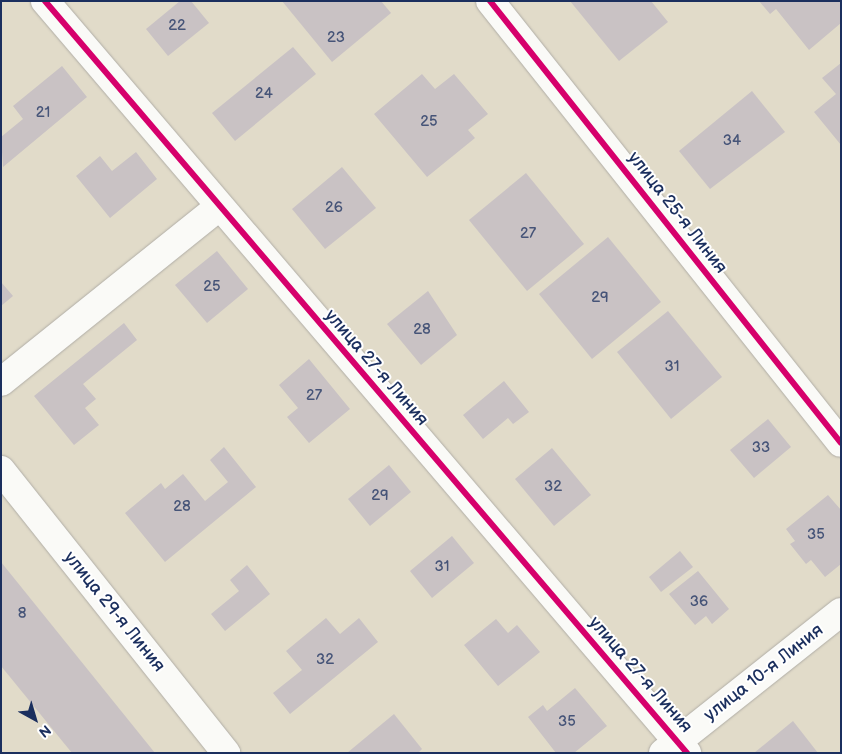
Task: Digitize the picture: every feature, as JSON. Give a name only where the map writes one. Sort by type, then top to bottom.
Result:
[{"type":"street","name":"улица 27-я Линия","points":[[45,1],[676,749]]},
{"type":"street","name":"улица 25-я Линия","points":[[490,1],[841,442]]},
{"type":"street","points":[[1,382],[219,207]]},
{"type":"street","name":"улица 29-я Линия","points":[[1,470],[226,753]]},
{"type":"street","name":"улица 10-я Линия","points":[[676,749],[841,612]]},
{"type":"building","points":[[180,1],[191,1],[209,23],[168,56],[146,29]]},
{"type":"building","points":[[282,1],[381,1],[391,13],[332,62]]},
{"type":"building","points":[[570,1],[651,1],[668,22],[619,61]]},
{"type":"building","points":[[759,1],[841,1],[841,23],[809,50],[776,9],[770,14]]},
{"type":"building","points":[[293,47],[316,74],[235,141],[212,113]]},
{"type":"building","points":[[841,63],[841,145],[814,112],[836,94],[822,78]]},
{"type":"building","points":[[62,66],[87,97],[3,167],[1,137],[23,119],[13,106]]},
{"type":"building","points":[[422,74],[435,89],[454,74],[488,114],[468,130],[475,138],[427,177],[374,114]]},
{"type":"building","points":[[752,91],[785,132],[710,189],[679,151]]},
{"type":"building","points":[[136,152],[157,179],[110,218],[76,176],[100,156],[112,171]]},
{"type":"building","points":[[342,167],[376,208],[325,249],[292,209]]},
{"type":"building","points":[[526,173],[584,244],[527,291],[469,220]]},
{"type":"building","points":[[608,237],[661,302],[592,359],[539,294]]},
{"type":"building","points":[[217,251],[248,289],[207,323],[175,285]]},
{"type":"building","points":[[1,282],[13,296],[1,306]]},
{"type":"building","points":[[428,291],[457,335],[421,365],[387,324]]},
{"type":"building","points":[[668,311],[722,377],[671,419],[617,352]]},
{"type":"building","points":[[124,323],[137,340],[83,384],[96,399],[85,408],[99,425],[74,445],[34,396]]},
{"type":"building","points":[[309,359],[350,409],[309,443],[287,417],[298,408],[279,385]]},
{"type":"building","points":[[504,381],[529,412],[513,424],[508,418],[483,439],[463,415]]},
{"type":"building","points":[[768,419],[791,447],[754,478],[730,450]]},
{"type":"building","points":[[224,447],[256,487],[165,562],[125,513],[161,483],[165,489],[183,474],[205,501],[228,482],[210,460]]},
{"type":"building","points":[[552,448],[591,495],[554,526],[515,479]]},
{"type":"building","points":[[389,465],[411,492],[370,526],[348,499]]},
{"type":"building","points":[[828,495],[841,510],[841,564],[825,577],[811,560],[806,564],[790,544],[795,541],[786,529]]},
{"type":"building","points":[[452,536],[474,563],[432,598],[410,571]]},
{"type":"building","points":[[680,551],[693,567],[661,592],[649,577]]},
{"type":"building","points":[[1,562],[155,753],[72,753],[1,666]]},
{"type":"building","points":[[247,565],[270,594],[225,631],[211,614],[239,591],[230,580]]},
{"type":"building","points":[[698,571],[729,609],[712,624],[706,616],[695,625],[669,594]]},
{"type":"building","points":[[326,618],[340,634],[359,618],[378,642],[290,714],[273,693],[302,670],[286,651]]},
{"type":"building","points":[[496,619],[508,633],[517,625],[540,652],[498,686],[464,645]]},
{"type":"building","points":[[575,688],[607,726],[574,753],[556,753],[528,717],[543,705],[547,711]]},
{"type":"building","points":[[394,714],[422,749],[418,753],[347,753]]},
{"type":"building","points":[[793,721],[818,753],[754,753]]},
{"type":"cycle path","points":[[45,1],[687,753]]},
{"type":"cycle path","points":[[490,1],[841,443]]}]
